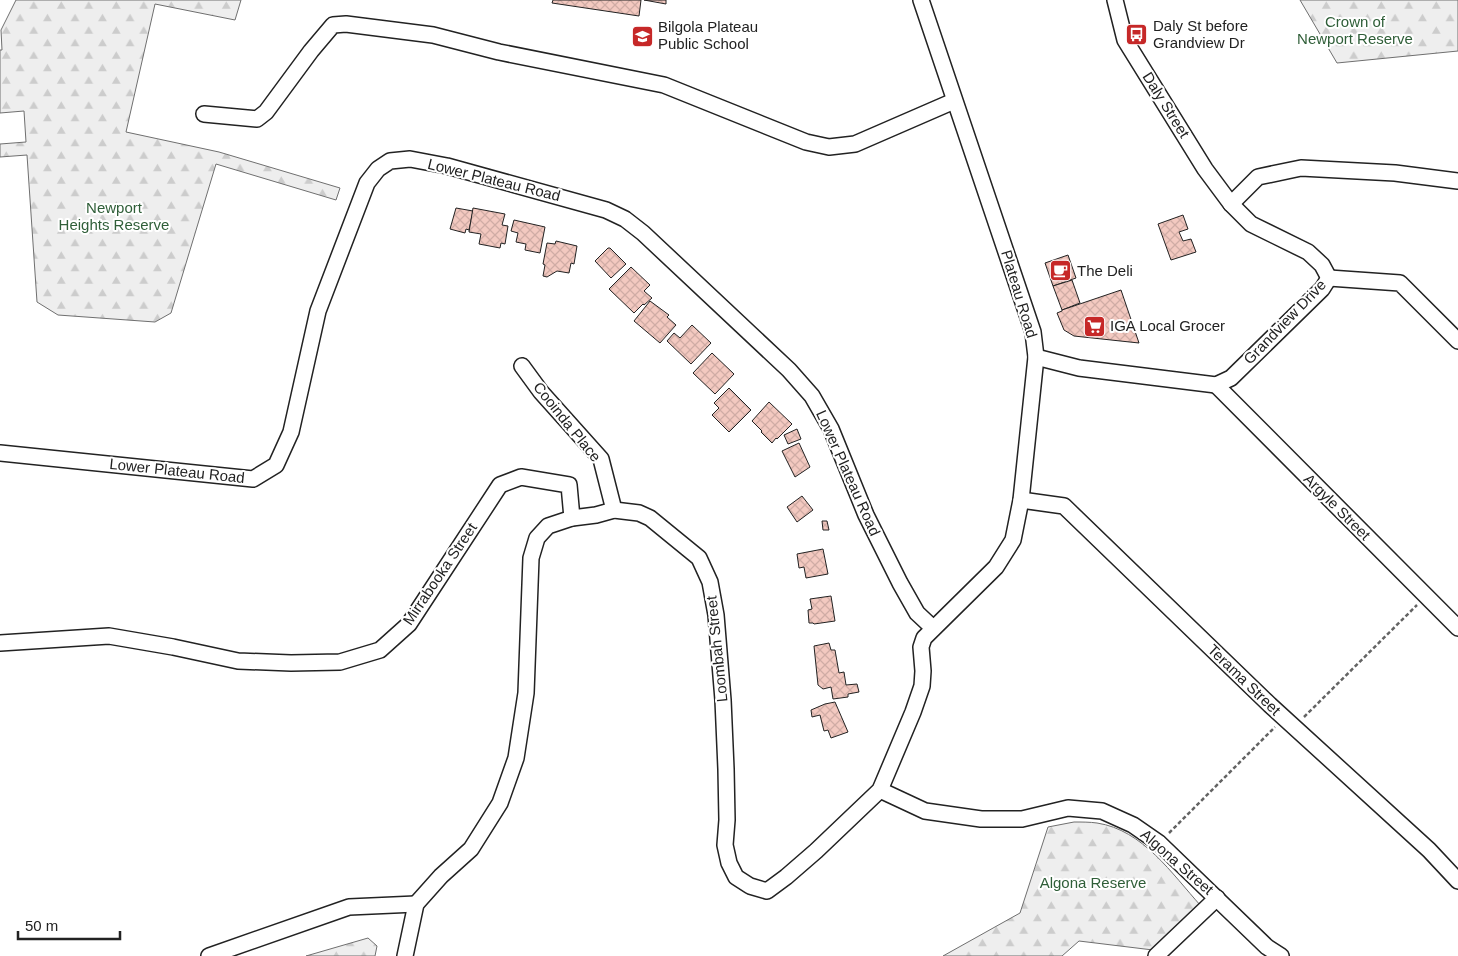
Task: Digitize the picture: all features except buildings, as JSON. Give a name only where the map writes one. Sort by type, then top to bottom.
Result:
[{"type":"street","name":"Plateau Road","points":[[921,0],[1033,332],[1036,357],[1020,500],[1013,540],[996,567],[933,628]]},
{"type":"street","name":"Daly Street","points":[[1115,0],[1125,40],[1205,169],[1231,204]]},
{"type":"street","points":[[204,114],[256,119],[266,112],[332,25],[346,24],[433,35],[499,52],[664,85],[806,142],[829,147],[855,144],[954,101]]},
{"type":"street","name":"Lower Plateau Road","points":[[0,453],[253,479],[276,465],[291,432],[318,311],[367,182],[378,169],[390,161],[410,159],[447,166],[606,210],[625,219],[643,233],[789,370],[812,396],[826,421],[866,515],[900,583],[917,614],[933,628]]},
{"type":"street","points":[[1231,204],[1258,177],[1301,168],[1395,173],[1458,181]]},
{"type":"street","name":"Grandview Drive","points":[[1216,385],[1231,378],[1322,289],[1329,278],[1322,265],[1308,252],[1251,224],[1231,204]]},
{"type":"street","points":[[1329,278],[1400,283],[1458,340]]},
{"type":"street","points":[[1036,357],[1080,368],[1216,385]]},
{"type":"street","name":"Cooinda Place","points":[[522,366],[542,392],[601,459],[614,510]]},
{"type":"street","name":"Argyle Street","points":[[1216,385],[1458,628]]},
{"type":"street","name":"Mirrabooka Street","points":[[0,643],[109,636],[173,646],[238,661],[291,664],[340,662],[380,650],[408,624],[500,485],[521,477],[568,485],[572,518]]},
{"type":"street","name":"Terama Street","points":[[1020,500],[1064,506],[1277,712],[1429,850],[1458,881]]},
{"type":"street","name":"Loombah Street","points":[[416,904],[441,876],[471,849],[500,803],[516,758],[526,693],[531,558],[537,538],[548,526],[572,518],[596,515],[614,510],[639,513],[650,518],[699,558],[710,582],[716,616],[723,700],[727,803],[725,845],[729,863],[736,877],[750,886],[767,890],[786,877],[880,790],[922,686],[921,647],[924,638],[933,628]]},
{"type":"street","name":"Algona Street","points":[[880,790],[925,811],[981,820],[1022,818],[1068,808],[1102,811],[1134,824],[1159,843],[1267,947],[1281,956]]},
{"type":"street","points":[[1156,956],[1217,898]]},
{"type":"street","points":[[209,956],[349,907],[416,904],[405,956]]},
{"type":"green space","name":"Newport Heights Reserve","points":[[16,0],[241,0],[235,20],[155,4],[126,132],[219,152],[340,188],[336,200],[216,164],[171,313],[155,322],[58,315],[37,302],[27,155],[0,157],[0,144],[26,142],[24,111],[0,113],[1,30]]},
{"type":"green space","name":"Crown of Newport Reserve","points":[[1300,0],[1458,0],[1458,51],[1337,63]]},
{"type":"green space","name":"Algona Reserve","points":[[1074,822],[1097,823],[1129,834],[1155,855],[1201,906],[1153,950],[1079,941],[1062,956],[943,956],[1020,913],[1048,827]]},
{"type":"green space","points":[[368,938],[377,946],[375,956],[306,956]]},
{"type":"place","name":"Daly St before Grandview Dr","points":[[1137,35]]},
{"type":"place","name":"Bilgola Plateau Public School","points":[[642,36]]},
{"type":"place","name":"The Deli","points":[[1061,271]]},
{"type":"place","name":"IGA Local Grocer","points":[[1094,326]]}]
